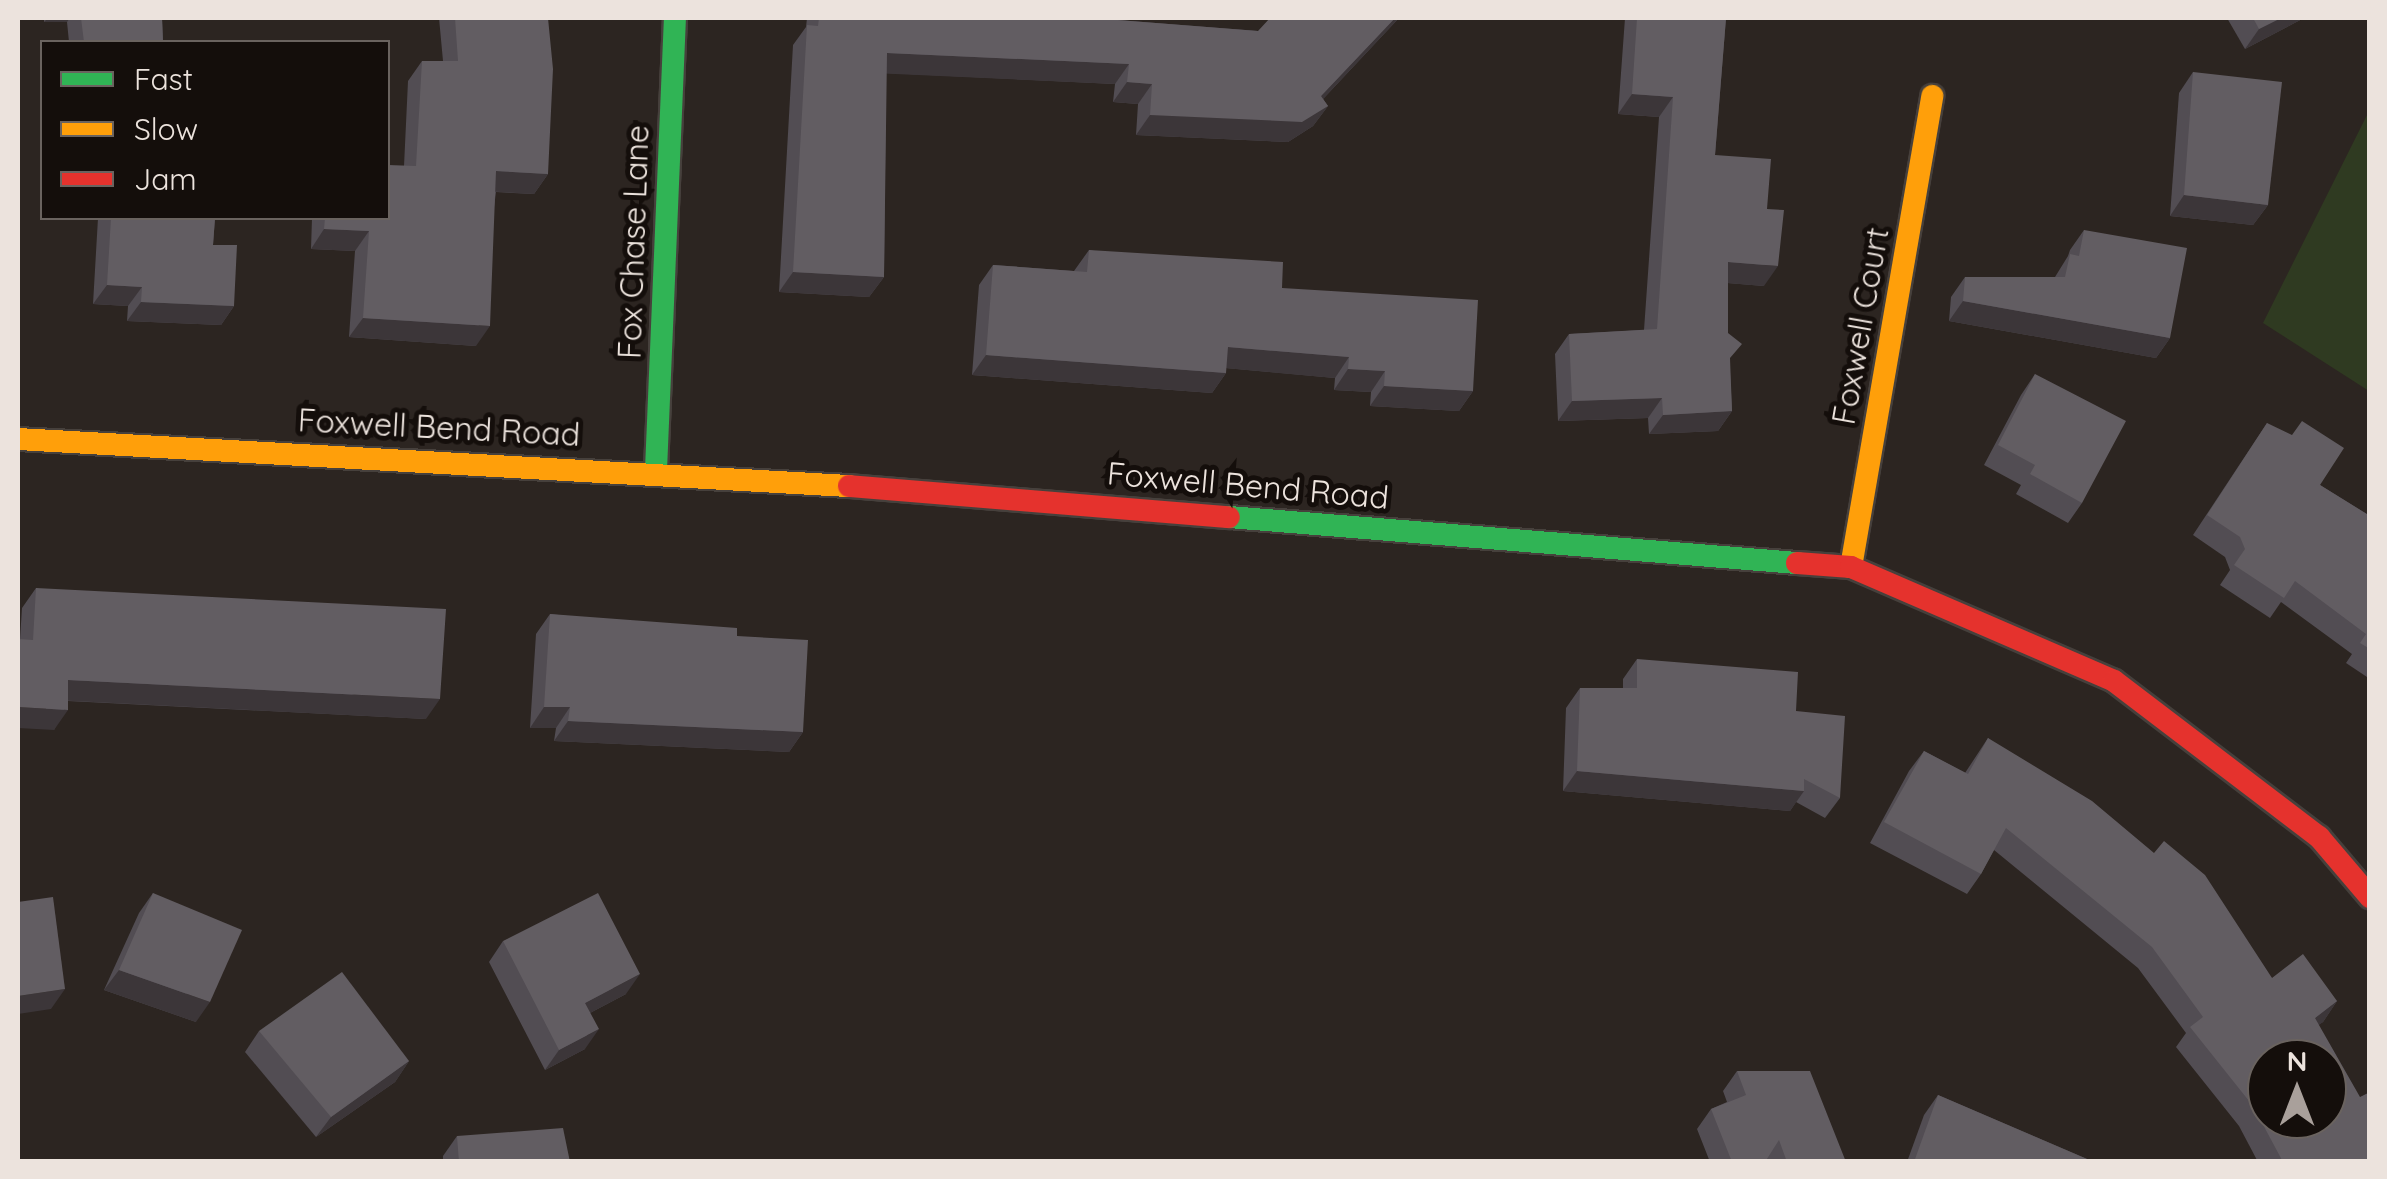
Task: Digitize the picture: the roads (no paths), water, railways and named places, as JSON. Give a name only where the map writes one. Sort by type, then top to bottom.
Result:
[{"type":"street","name":"Fox Chase Lane","points":[[656,470],[676,18]]},
{"type":"street","name":"Foxwell Court","points":[[1851,567],[1932,96]]},
{"type":"street","name":"Foxwell Bend Road","points":[[18,439],[656,470],[1851,567],[2114,681],[2318,837],[2370,897]]}]
